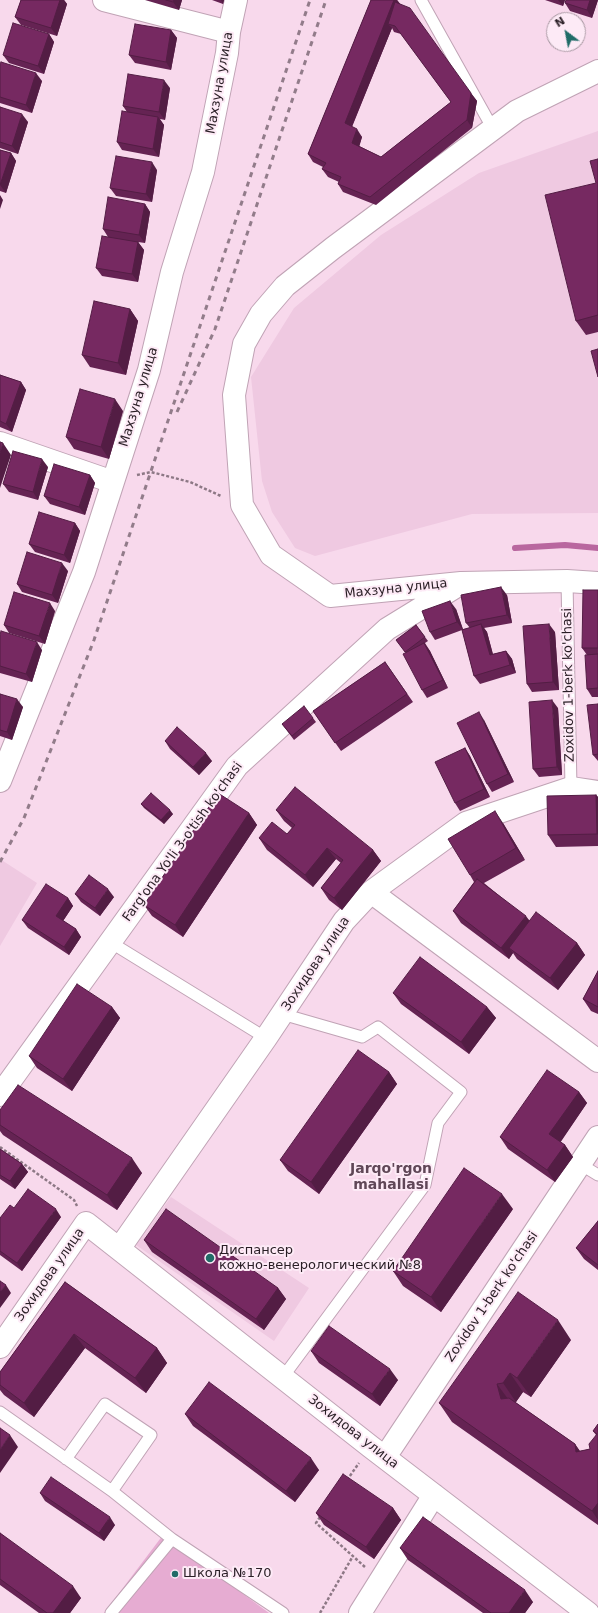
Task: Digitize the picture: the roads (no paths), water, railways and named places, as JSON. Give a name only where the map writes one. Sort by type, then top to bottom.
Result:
[{"type":"street","points":[[104,0],[229,32]]},
{"type":"street","name":"Махзуна улица","points":[[0,781],[84,572],[149,370],[172,272],[203,172],[236,0]]},
{"type":"street","name":"Махзуна улица","points":[[598,71],[524,107],[333,248],[285,286],[261,314],[244,344],[234,395],[242,504],[271,555],[330,596],[461,583],[567,581],[598,583]]},
{"type":"street","points":[[0,443],[113,482]]},
{"type":"street","name":"Farg'ona Yo'li 3-o'tish ko'chasi","points":[[0,1095],[237,766],[387,629],[461,583]]},
{"type":"street","name":"Зохидова улица","points":[[119,1250],[266,1038],[344,921],[370,892],[466,823],[571,788],[598,792]]},
{"type":"street","points":[[370,892],[598,1061]]},
{"type":"street","name":"Zoxidov 1-berk ko'chasi","points":[[378,1452],[589,1170],[598,1137]]},
{"type":"street","name":"Зохидова улица","points":[[0,1347],[86,1223],[378,1452],[588,1613]]},
{"type":"street","points":[[360,1613],[434,1495]]},
{"type":"lane","points":[[421,0],[493,129]]},
{"type":"lane","name":"Zoxidov 1-berk ko'chasi","points":[[567,581],[571,788]]},
{"type":"lane","points":[[110,942],[266,1038]]},
{"type":"lane","points":[[282,1014],[362,1037],[378,1027],[461,1092],[438,1122],[425,1185],[283,1377]]},
{"type":"lane","points":[[66,1459],[105,1404],[150,1435],[112,1491]]},
{"type":"lane","points":[[0,1412],[112,1491],[172,1540],[283,1613]]},
{"type":"lane","points":[[110,1613],[172,1540]]},
{"type":"waterway","points":[[515,548],[565,545],[598,548]]},
{"type":"railway","points":[[0,862],[24,818],[94,640],[310,0]]},
{"type":"railway","points":[[177,412],[215,329],[326,0]]},
{"type":"place","name":"Диспансер кожно-венерологический №8","points":[[210,1258]]},
{"type":"place","name":"Школа №170","points":[[175,1574]]},
{"type":"district","name":"Jarqo'rgon mahallasi","points":[[391,1178]]}]
